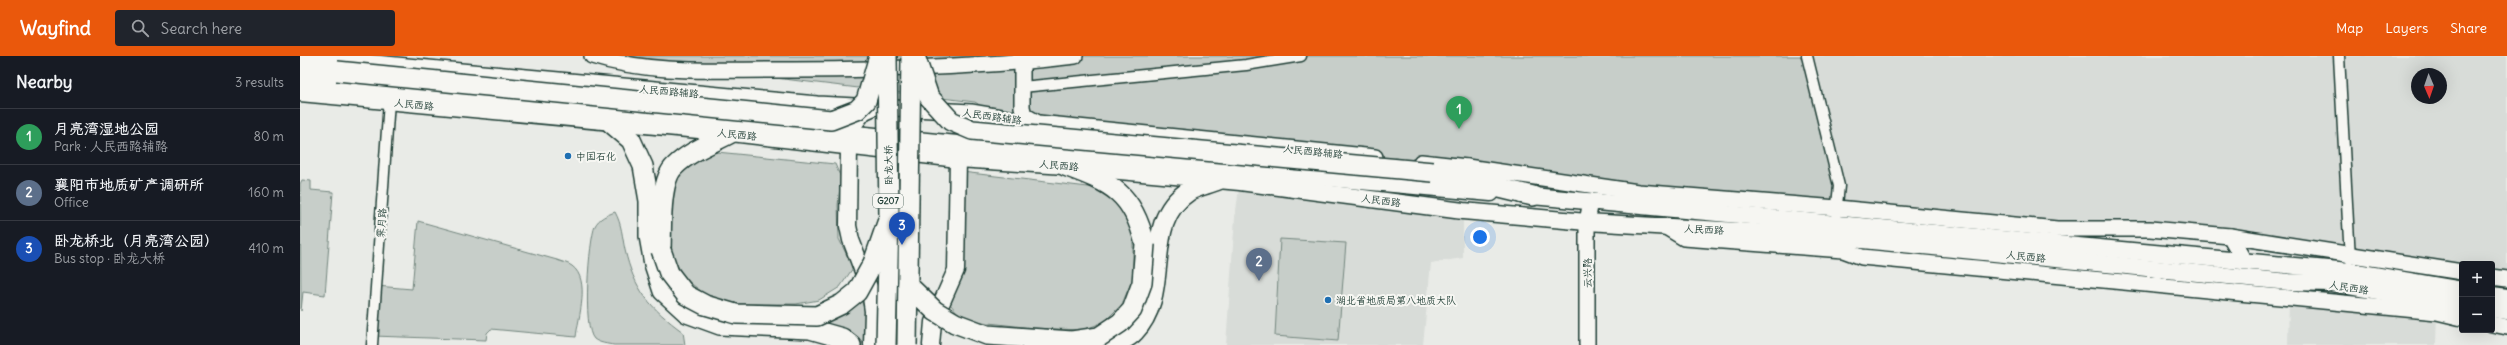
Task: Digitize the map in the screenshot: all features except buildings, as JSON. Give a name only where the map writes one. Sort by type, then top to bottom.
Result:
[{"type":"highway","points":[[300,72],[337,71],[831,120],[857,110],[866,102],[879,56]]},
{"type":"highway","name":"卧龙大桥","points":[[886,56],[889,216],[886,345]]},
{"type":"highway","name":"卧龙大桥","points":[[907,345],[911,56]]},
{"type":"highway","points":[[915,56],[929,97],[951,121],[972,130],[1433,172],[1533,196]]},
{"type":"highway","points":[[611,124],[631,140],[642,166],[649,201],[649,236],[654,264],[663,291],[687,313],[720,326],[810,330],[842,338],[851,345]]},
{"type":"highway","points":[[731,133],[692,154],[674,167],[665,188],[661,250],[669,273],[686,295],[704,306],[736,314],[817,316],[842,304],[857,292],[873,264],[889,216]]},
{"type":"highway","points":[[908,285],[935,311],[955,324],[987,335],[1072,341],[1100,337],[1120,323],[1132,310],[1142,283],[1145,244],[1139,220],[1123,196],[1101,178],[1065,166]]},
{"type":"highway","points":[[1113,345],[1134,333],[1150,310],[1157,278],[1160,230],[1172,207],[1189,191],[1218,180]]},
{"type":"main road","name":"人民西路","points":[[300,79],[848,140],[958,159],[1065,166],[1218,180],[1464,211],[1587,222],[1821,236],[2289,282],[2331,283],[2459,304]]},
{"type":"main road","name":"人民西路","points":[[300,93],[611,124],[848,140],[968,145],[1533,196],[2350,271],[2459,289]]},
{"type":"main road","points":[[848,140],[848,226],[851,240],[870,290],[873,311],[872,345]]},
{"type":"main road","points":[[931,345],[933,322],[956,270],[958,159]]},
{"type":"main road","points":[[2495,295],[2507,297]]},
{"type":"main road","points":[[2495,309],[2507,311]]},
{"type":"street","name":"人民西路辅路","points":[[300,56],[801,103],[971,112],[1038,123],[1467,167],[1533,196]]},
{"type":"street","points":[[592,56],[617,64],[670,70],[861,70],[1022,62],[1075,56]]},
{"type":"street","points":[[1022,87],[1246,66],[1301,56]]},
{"type":"street","points":[[1807,56],[1839,186],[1835,224]]},
{"type":"street","points":[[2339,56],[2350,271]]},
{"type":"street","name":"人民西路辅路","points":[[1022,62],[1022,107],[1024,115],[1038,123]]},
{"type":"street","name":"霁月路","points":[[372,345],[389,102]]},
{"type":"street","points":[[848,140],[864,112],[874,107]]},
{"type":"street","points":[[996,116],[1009,116],[1022,107]]},
{"type":"street","points":[[926,109],[968,145]]},
{"type":"street","points":[[1467,167],[1625,191],[1837,208],[2057,229],[2150,229],[2230,236],[2350,253],[2459,271]]},
{"type":"street","name":"云兴路","points":[[1587,345],[1587,222],[1591,202]]},
{"type":"street","points":[[1666,227],[1684,238],[1843,250],[1862,257],[2437,312],[2459,317]]},
{"type":"street","points":[[2150,229],[2150,253]]},
{"type":"street","points":[[2230,236],[2244,261]]},
{"type":"street","points":[[2272,264],[2275,242]]},
{"type":"street","points":[[2495,277],[2507,279]]},
{"type":"street","points":[[2495,325],[2507,327]]},
{"type":"shaded area","points":[[592,56],[1807,56],[1839,186],[1837,208],[1038,123],[996,116],[975,102]]},
{"type":"shaded area","points":[[1807,56],[2507,56],[2507,279],[2495,277],[2495,261],[2459,261],[2459,271],[2349,253],[1837,208]]},
{"type":"shaded area","points":[[707,151],[835,164],[841,178],[838,205],[839,239],[853,268],[840,287],[819,300],[796,304],[729,304],[706,295],[684,278],[669,249],[674,189],[679,170]]},
{"type":"shaded area","points":[[962,172],[1105,189],[1128,213],[1133,239],[1133,278],[1122,304],[1104,322],[1083,330],[1032,328],[964,320],[950,304],[961,271]]},
{"type":"shaded area","points":[[302,180],[311,181],[311,190],[333,192],[325,295],[303,292],[301,311],[300,184]]},
{"type":"shaded area","name":"湖北省地质局第八地质大队","points":[[1240,182],[1463,211],[1463,258],[1431,263],[1423,345],[1226,345],[1235,217]]},
{"type":"shaded area","points":[[615,212],[633,276],[645,297],[661,315],[683,332],[685,345],[614,345],[594,339],[590,331],[587,302],[589,265],[593,235],[595,226],[599,221]]},
{"type":"shaded area","points":[[418,221],[557,260],[572,266],[578,272],[582,290],[581,310],[576,337],[491,329],[487,333],[486,340],[373,336],[376,286],[412,289]]},
{"type":"shaded area","points":[[1280,239],[1346,243],[1338,341],[1275,336]]},
{"type":"shaded area","points":[[2289,298],[2437,312],[2436,345],[2288,345]]},
{"type":"shaded area","points":[[861,300],[867,315],[865,345],[855,337],[810,323]]},
{"type":"place","name":"月亮湾湿地公园","points":[[1459,129]]},
{"type":"place","name":"中国石化","points":[[568,156]]},
{"type":"place","name":"卧龙桥北（月亮湾公园）","points":[[902,245]]},
{"type":"place","name":"襄阳市地质矿产调研所","points":[[1259,281]]},
{"type":"place","name":"湖北省地质局第八地质大队","points":[[1328,300]]}]
